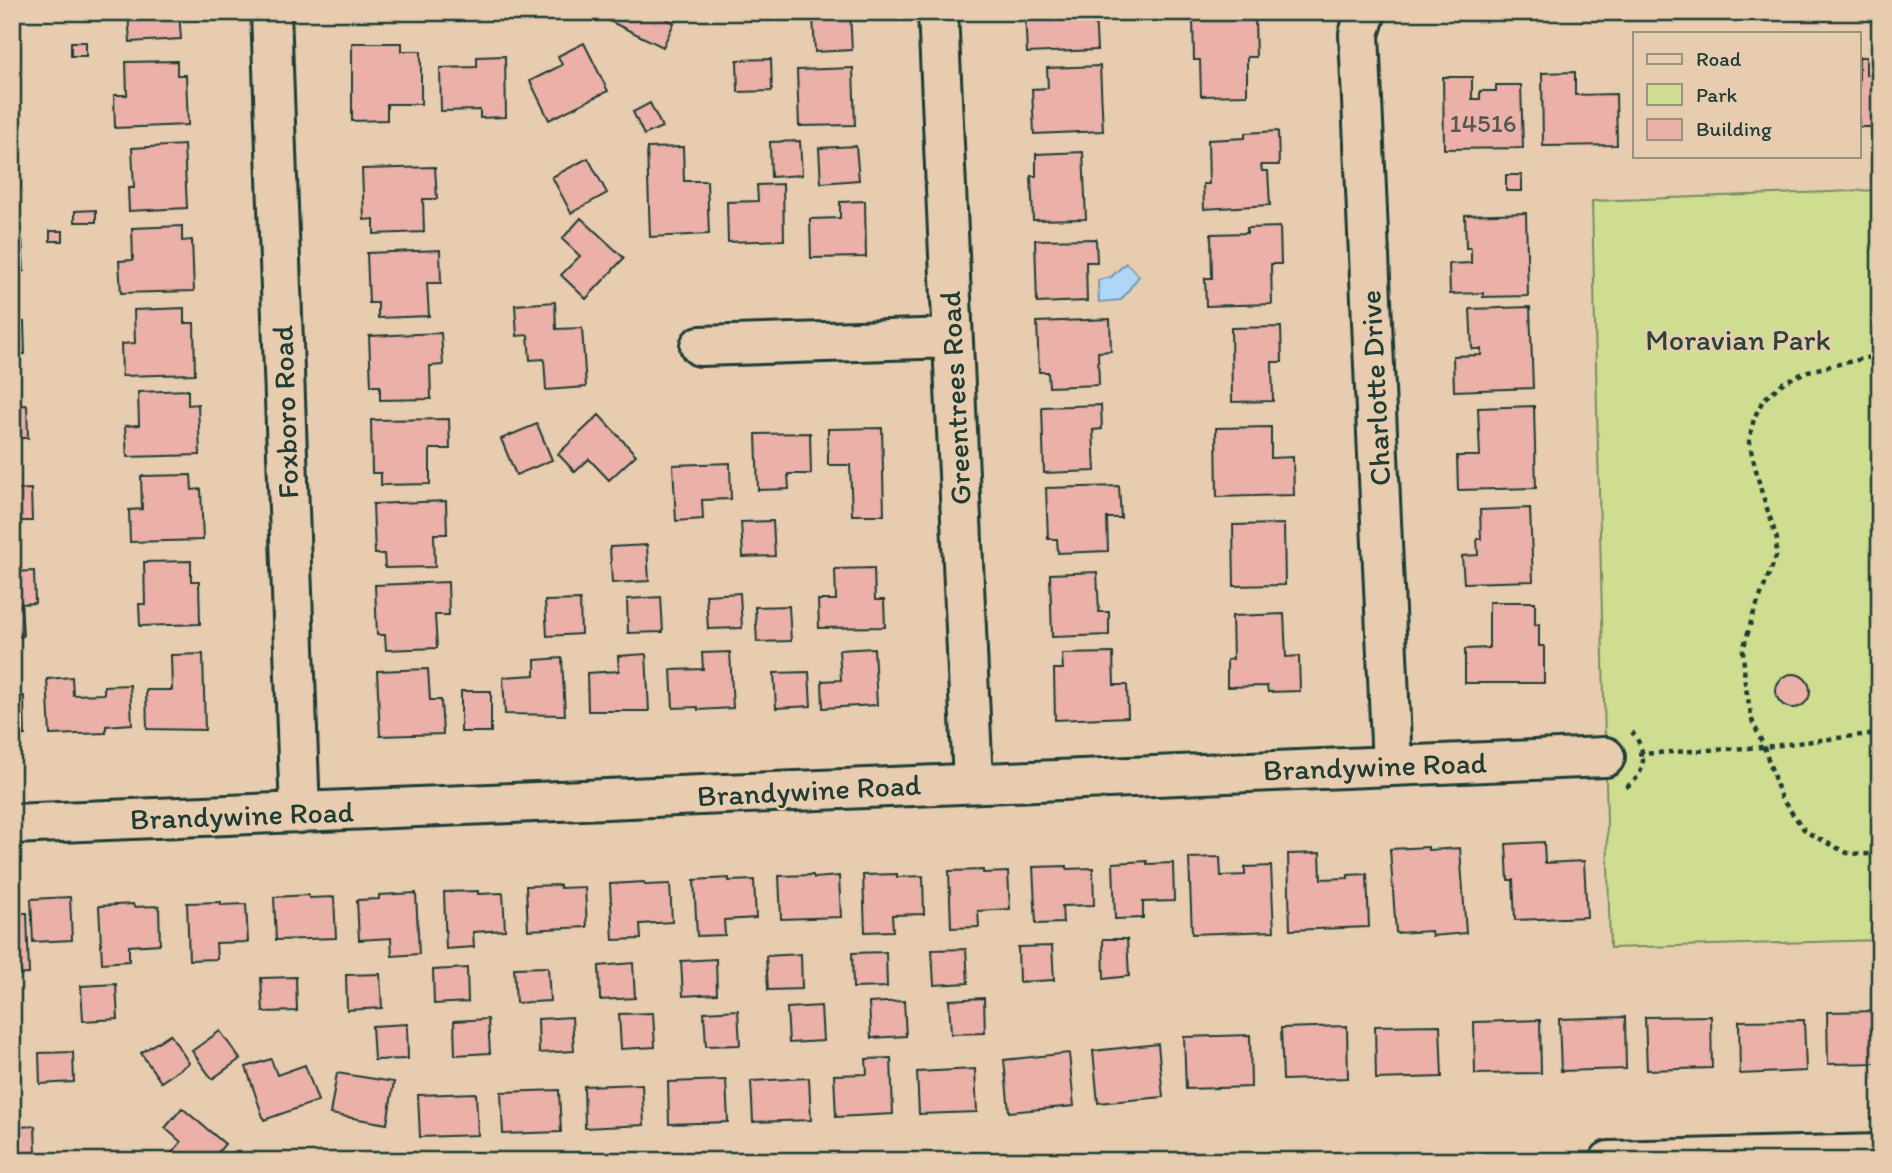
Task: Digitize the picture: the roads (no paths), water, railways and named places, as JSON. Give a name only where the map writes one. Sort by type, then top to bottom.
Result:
[{"type":"street","name":"Foxboro Road","points":[[271,12],[300,813]]},
{"type":"street","name":"Greentrees Road","points":[[938,12],[973,783]]},
{"type":"street","name":"Charlotte Drive","points":[[1366,12],[1359,34],[1392,765]]},
{"type":"street","points":[[700,346],[952,338]]},
{"type":"street","name":"Brandywine Road","points":[[12,824],[1605,757]]},
{"type":"street","points":[[1609,1161],[1880,1154]]},
{"type":"water","points":[[1126,263],[1139,276],[1121,300],[1099,302],[1098,280],[1111,277]]},
{"type":"park label","name":"Moravian Park","points":[[1738,339]]}]
